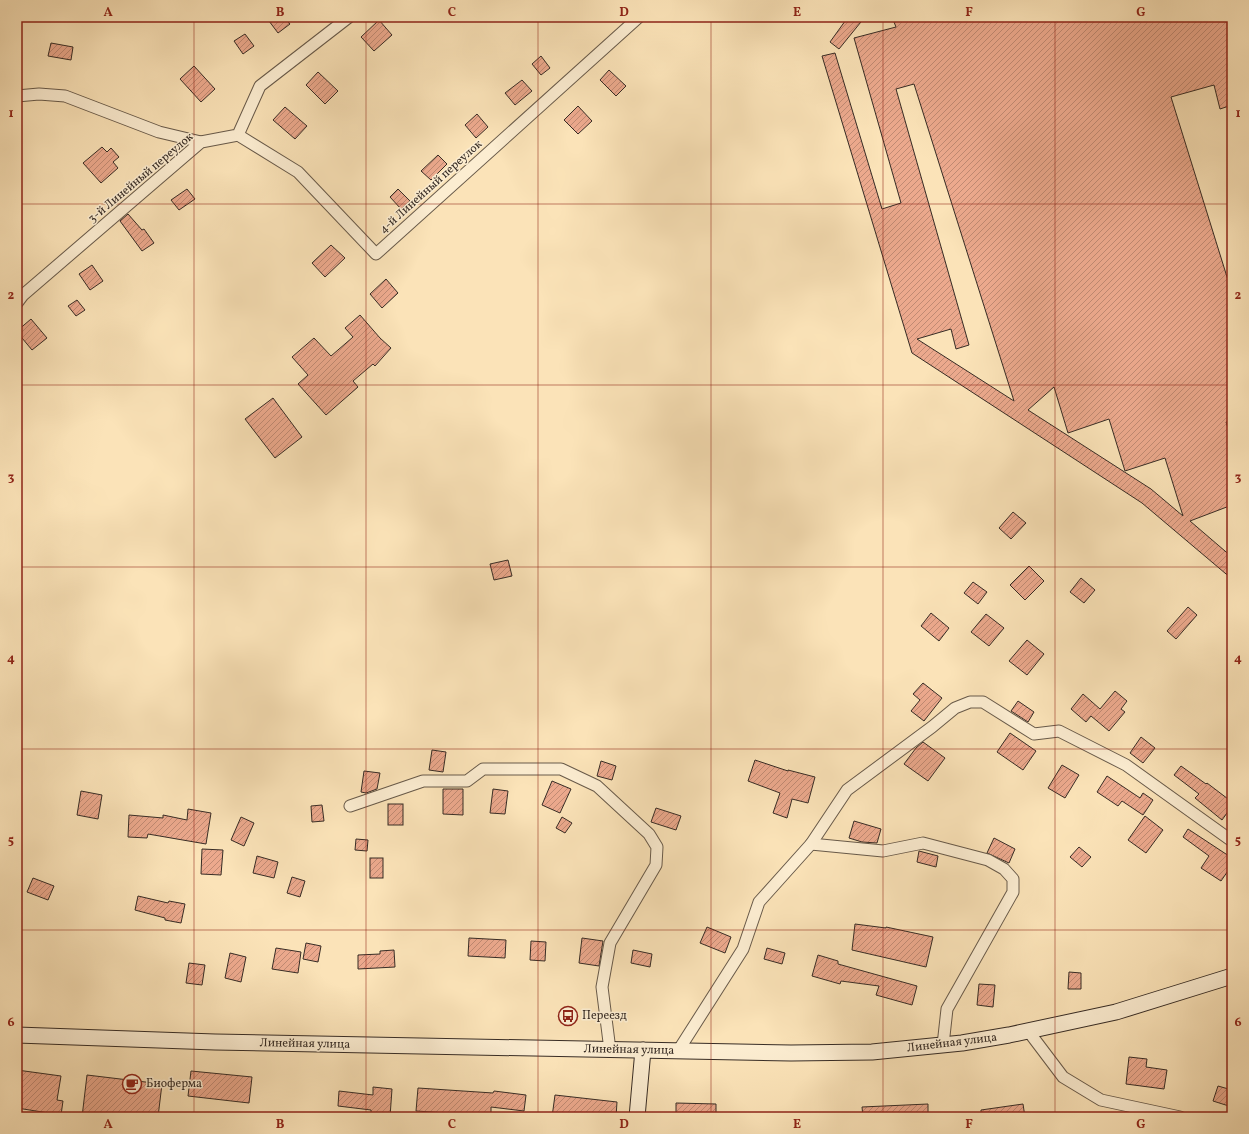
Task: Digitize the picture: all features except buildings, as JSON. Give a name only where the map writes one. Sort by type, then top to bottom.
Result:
[{"type":"street","points":[[238,135],[260,86],[349,17]]},
{"type":"street","name":"4-й Линейный переулок","points":[[238,135],[298,172],[376,254],[640,17]]},
{"type":"street","points":[[17,96],[39,94],[65,96],[159,132],[201,142]]},
{"type":"street","name":"3-й Линейный переулок","points":[[17,303],[23,295],[201,142],[238,135]]},
{"type":"street","points":[[678,1051],[742,949],[759,902],[811,844],[847,790],[932,727],[955,708],[970,702],[984,702],[1034,734],[1059,731],[1126,765],[1232,841]]},
{"type":"street","points":[[350,806],[423,781],[467,781],[483,769],[561,769],[597,786],[649,834],[657,847],[656,865],[610,943],[602,987],[610,1050]]},
{"type":"street","points":[[811,844],[883,851],[923,843],[988,860],[1004,869],[1013,879],[1013,892],[947,1009],[942,1045]]},
{"type":"street","name":"Линейная улица","points":[[17,1035],[215,1042],[791,1054],[859,1052],[942,1045],[1029,1032],[1116,1012],[1232,976]]},
{"type":"street","points":[[1029,1032],[1063,1076],[1101,1100],[1174,1116]]},
{"type":"street","points":[[637,1117],[643,1050]]},
{"type":"place","name":"Переезд","points":[[568,1016]]},
{"type":"place","name":"Биоферма","points":[[132,1084]]}]
